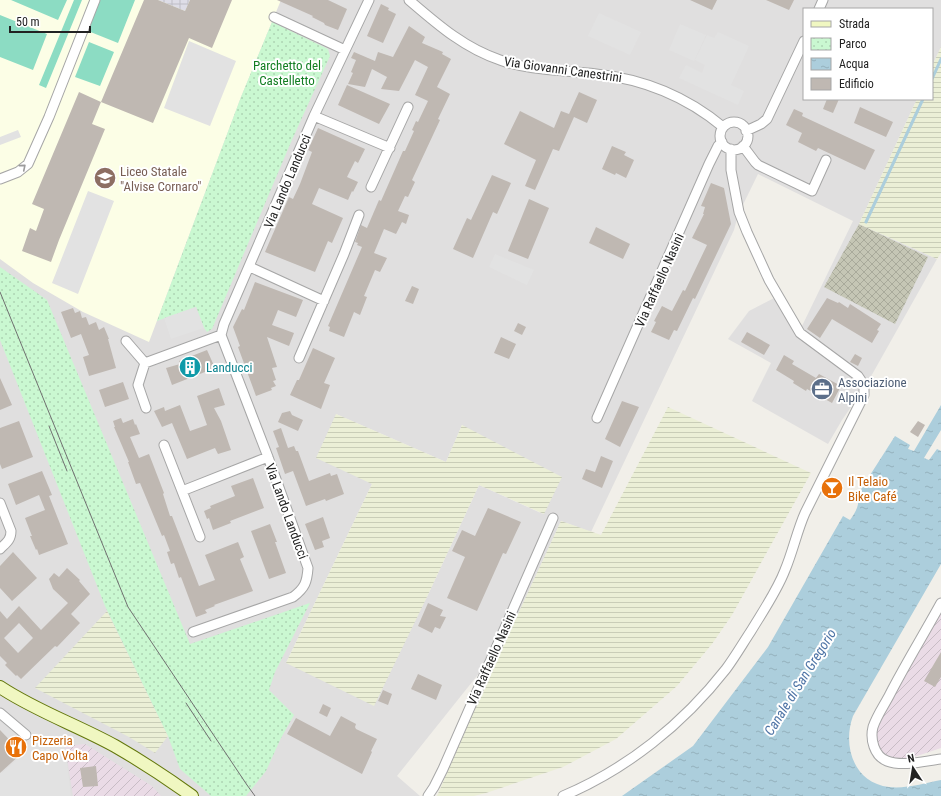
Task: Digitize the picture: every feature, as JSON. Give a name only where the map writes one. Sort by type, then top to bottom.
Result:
[{"type":"main road","points":[[0,687],[45,712],[115,746],[145,764],[192,796]]},
{"type":"street","points":[[0,180],[18,172],[28,164],[95,0]]},
{"type":"street","name":"Via Lando Landucci","points":[[193,632],[293,597],[307,581],[308,568],[268,457],[221,335],[224,324],[250,267],[314,116],[369,0]]},
{"type":"street","name":"Via Giovanni Canestrini","points":[[409,0],[454,37],[482,54],[502,61],[535,68],[610,76],[643,83],[686,101],[705,112],[723,127]]},
{"type":"street","points":[[274,17],[345,50]]},
{"type":"street","points":[[746,131],[761,124],[767,119],[803,43]]},
{"type":"street","points":[[371,187],[408,107]]},
{"type":"street","points":[[314,116],[390,148]]},
{"type":"street","points":[[734,122],[742,125],[746,131],[747,139],[743,146],[739,148],[731,150],[726,148],[722,142],[720,135],[726,124],[734,122]]},
{"type":"street","name":"Via Raffaello Nasini","points":[[597,418],[709,164],[718,146],[722,142]]},
{"type":"street","points":[[743,146],[758,165],[812,191],[826,160]]},
{"type":"street","points":[[563,796],[580,789],[624,765],[666,732],[698,702],[727,668],[761,614],[785,570],[805,513],[864,394],[864,386],[858,376],[800,333],[769,280],[747,232],[740,212],[731,170],[731,150]]},
{"type":"street","points":[[299,358],[359,216]]},
{"type":"street","points":[[250,267],[324,301]]},
{"type":"street","points":[[144,363],[221,335]]},
{"type":"street","points":[[126,341],[144,363]]},
{"type":"street","points":[[144,363],[138,385],[146,408]]},
{"type":"street","points":[[164,445],[200,537]]},
{"type":"street","name":"Via Lando Landucci","points":[[182,491],[268,457]]},
{"type":"street","points":[[0,503],[11,531],[11,536],[0,549]]},
{"type":"street","name":"Via Raffaello Nasini","points":[[428,796],[443,769],[553,518]]},
{"type":"street","points":[[941,603],[901,673],[873,727],[873,745],[877,753],[885,760],[895,763],[907,763],[941,759]]},
{"type":"street","points":[[0,713],[26,735]]},
{"type":"shaded area","points":[[0,0],[941,0],[941,47],[933,64],[933,8],[803,8],[803,100],[917,100],[859,224],[937,259],[865,387],[842,420],[828,444],[752,401],[771,363],[728,339],[749,311],[780,295],[802,326],[853,221],[758,174],[738,215],[734,230],[591,532],[561,521],[508,637],[397,776],[420,796],[0,796]],"holes":[[[336,414],[446,462],[462,425],[543,514],[479,485],[426,599],[286,663],[372,484]]]},
{"type":"shaded area","name":"Liceo Statale \"Alvise Cornaro\"","points":[[0,0],[281,0],[241,97],[149,342],[83,312],[33,283],[0,259]]},
{"type":"shaded area","points":[[158,0],[190,0],[185,11]]},
{"type":"shaded area","points":[[599,13],[641,32],[630,55],[588,36]]},
{"type":"shaded area","points":[[680,24],[706,35],[694,61],[669,50]]},
{"type":"shaded area","points":[[718,32],[749,46],[731,85],[744,91],[738,105],[679,78],[686,65],[702,73],[705,65],[695,60],[707,35],[714,38]]},
{"type":"shaded area","points":[[189,41],[236,61],[210,126],[164,108]]},
{"type":"shaded area","points":[[941,47],[941,253],[937,259],[859,224],[917,100],[933,100],[933,64]]},
{"type":"shaded area","points":[[18,130],[21,137],[0,145],[0,137]]},
{"type":"shaded area","points":[[88,191],[114,201],[78,294],[52,283]]},
{"type":"shaded area","points":[[859,224],[928,257],[895,324],[824,287]]},
{"type":"shaded area","points":[[495,254],[534,270],[527,285],[489,267]]},
{"type":"shaded area","points":[[196,307],[204,328],[171,339],[164,318]]},
{"type":"shaded area","points":[[668,407],[811,473],[732,615],[712,644],[677,686],[616,739],[563,767],[486,793],[474,796],[437,796],[493,668],[561,521],[601,535]]},
{"type":"shaded area","points":[[336,414],[446,462],[462,425],[562,477],[544,514],[479,485],[374,706],[286,663],[372,484],[316,458]]},
{"type":"shaded area","points":[[107,611],[168,736],[155,753],[129,737],[35,688]]},
{"type":"shaded area","points":[[941,612],[941,748],[902,761],[883,759],[875,736],[878,724]]},
{"type":"shaded area","points":[[31,730],[65,746],[71,796],[0,796],[0,771],[2,773],[23,754],[16,747]]},
{"type":"shaded area","points":[[85,744],[152,786],[161,796],[73,796],[65,746]]},
{"type":"green space","points":[[11,0],[67,0],[58,20]]},
{"type":"green space","points":[[74,0],[82,0],[46,88],[39,85]]},
{"type":"green space","points":[[100,0],[135,0],[118,43],[88,31]]},
{"type":"green space","points":[[0,15],[47,34],[33,70],[0,57]]},
{"type":"green space","name":"Parchetto del Castelletto","points":[[272,22],[328,49],[330,56],[291,142],[212,329],[207,332],[204,328],[196,307],[157,321],[241,97]]},
{"type":"green space","points":[[89,42],[114,52],[100,86],[75,77]]},
{"type":"green space","points":[[0,267],[47,300],[190,644],[310,603],[275,672],[269,690],[294,715],[281,738],[266,771],[246,796],[211,796],[180,769],[168,736],[105,606],[0,340]]},
{"type":"water","name":"Canale di San Gregorio","points":[[941,405],[941,430],[924,458],[929,460],[937,449],[941,451],[941,564],[853,716],[849,739],[850,751],[854,761],[859,771],[867,778],[877,784],[889,787],[902,787],[941,780],[941,796],[622,796],[693,746],[768,647],[843,516],[850,520],[854,514],[858,505],[858,494],[895,436],[910,445],[908,449],[914,451]]},
{"type":"building","points":[[144,0],[158,0],[185,11],[190,0],[232,0],[212,48],[189,38],[153,123],[101,102]]},
{"type":"building","points":[[277,0],[328,0],[347,9],[338,30],[325,25],[312,17],[313,16]]},
{"type":"building","points":[[690,0],[717,0],[712,10]]},
{"type":"building","points":[[766,0],[794,0],[789,10]]},
{"type":"building","points":[[381,4],[396,14],[383,43],[367,36]]},
{"type":"building","points":[[409,26],[425,37],[422,43],[443,52],[442,54],[451,59],[437,87],[450,94],[438,119],[440,120],[412,180],[415,182],[408,197],[405,196],[398,211],[409,215],[406,224],[402,222],[396,234],[384,229],[374,253],[387,258],[380,272],[375,270],[364,296],[367,297],[360,315],[354,312],[344,337],[329,331],[330,327],[328,326],[362,247],[357,245],[358,243],[355,242],[361,225],[367,228],[379,200],[381,201],[403,151],[405,151],[414,131],[412,130],[416,121],[418,122],[428,101],[415,95],[428,67],[415,60],[399,91],[381,89],[387,77],[372,69],[365,87],[348,84],[353,73],[351,72],[356,60],[351,58],[354,52],[375,61],[378,52],[393,57]]},
{"type":"building","points":[[347,85],[390,104],[379,124],[338,105]]},
{"type":"building","points":[[79,92],[101,102],[92,124],[105,129],[51,262],[22,251],[30,228],[36,231],[44,209],[32,204]]},
{"type":"building","points":[[579,92],[597,100],[587,123],[574,117],[559,151],[553,149],[535,190],[525,186],[536,160],[504,144],[520,111],[554,128],[561,111],[569,114]]},
{"type":"building","points":[[827,100],[839,100],[833,113],[823,109]]},
{"type":"building","points":[[860,107],[893,122],[886,137],[854,123]]},
{"type":"building","points":[[794,109],[803,113],[802,116],[875,150],[865,170],[818,148],[816,151],[798,142],[802,133],[786,125]]},
{"type":"building","points":[[318,128],[365,149],[358,163],[355,161],[347,177],[358,182],[348,200],[319,188],[312,204],[343,218],[332,243],[328,241],[315,272],[265,252],[289,197],[293,199],[300,184],[312,152],[308,150]]},
{"type":"building","points":[[612,146],[626,152],[624,155],[634,160],[626,178],[602,169]]},
{"type":"building","points":[[492,175],[511,183],[497,214],[493,212],[473,258],[453,249],[467,218],[471,220]]},
{"type":"building","points":[[711,183],[724,188],[731,224],[695,299],[693,298],[677,331],[674,330],[669,340],[651,332],[656,322],[654,321],[662,306],[672,311],[683,290],[685,291],[707,245],[692,238],[704,214],[705,207],[701,206]]},
{"type":"building","points":[[529,199],[549,208],[528,259],[508,251]]},
{"type":"building","points":[[596,227],[630,244],[623,259],[589,243]]},
{"type":"building","points":[[255,282],[303,300],[296,317],[278,310],[272,325],[294,333],[289,346],[267,337],[277,367],[272,368],[276,380],[273,381],[276,386],[271,388],[272,390],[256,396],[238,347],[240,346],[233,327],[242,309],[244,310]]},
{"type":"building","points":[[412,286],[419,289],[413,304],[405,301]]},
{"type":"building","points":[[827,298],[838,303],[839,302],[848,308],[850,304],[881,324],[872,343],[832,319],[820,338],[807,329]]},
{"type":"building","points":[[73,308],[75,313],[80,311],[82,318],[86,317],[89,325],[96,322],[99,330],[104,327],[109,339],[116,368],[89,376],[83,357],[89,355],[81,334],[71,338],[61,312]]},
{"type":"building","points":[[518,323],[526,327],[522,335],[514,331]]},
{"type":"building","points":[[747,332],[770,345],[764,355],[741,342]]},
{"type":"building","points":[[501,337],[516,344],[509,359],[494,353]]},
{"type":"building","points":[[313,348],[335,358],[324,383],[330,385],[321,409],[290,395],[297,380],[299,380]]},
{"type":"building","name":"Landucci","points":[[207,350],[215,368],[172,385],[166,368],[180,364],[179,361]]},
{"type":"building","points":[[855,354],[862,358],[858,366],[850,362]]},
{"type":"building","points":[[784,355],[794,361],[792,364],[816,378],[819,374],[841,386],[832,403],[807,389],[806,391],[793,383],[794,381],[776,370]]},
{"type":"building","points":[[0,378],[12,405],[0,410]]},
{"type":"building","points":[[123,382],[129,399],[105,407],[99,390]]},
{"type":"building","points":[[219,388],[225,405],[214,408],[221,421],[231,450],[218,454],[215,448],[187,459],[172,423],[162,427],[154,411],[164,407],[165,411],[180,405],[190,431],[207,425],[197,396]]},
{"type":"building","points":[[622,401],[639,407],[620,447],[605,439]]},
{"type":"building","points":[[290,411],[292,415],[303,420],[298,431],[278,422],[282,413]]},
{"type":"building","points":[[121,418],[123,423],[133,419],[135,425],[136,424],[140,434],[130,437],[139,458],[149,454],[164,493],[163,494],[170,516],[172,516],[199,586],[215,580],[205,555],[238,542],[244,557],[240,559],[253,591],[214,605],[215,606],[205,610],[207,613],[196,617],[181,577],[179,578],[174,563],[171,564],[167,552],[170,551],[164,535],[162,536],[140,483],[136,484],[129,462],[114,427],[113,421]]},
{"type":"building","points":[[19,421],[33,457],[2,469],[0,464],[0,428]]},
{"type":"building","points":[[918,421],[925,425],[918,437],[910,432]]},
{"type":"building","points":[[281,428],[288,448],[294,446],[296,451],[298,451],[309,481],[330,473],[331,476],[337,474],[344,494],[326,501],[325,499],[306,506],[293,471],[285,474],[276,448],[279,447],[273,431]]},
{"type":"building","points":[[601,456],[613,461],[602,488],[582,479],[586,469],[595,472]]},
{"type":"building","points":[[42,471],[52,495],[49,496],[68,544],[39,555],[30,536],[32,536],[25,518],[45,510],[39,495],[16,505],[8,484]]},
{"type":"building","points":[[253,478],[264,508],[230,521],[231,523],[213,530],[209,518],[207,519],[204,511],[211,508],[210,506],[235,496],[231,486]]},
{"type":"building","points":[[488,508],[521,522],[506,554],[503,553],[477,611],[447,598],[465,557],[452,551],[462,530],[475,536]]},
{"type":"building","points":[[323,517],[330,538],[322,541],[324,547],[315,550],[305,524]]},
{"type":"building","points":[[270,524],[286,573],[269,579],[251,531]]},
{"type":"building","points":[[13,552],[37,578],[12,601],[0,588],[0,566]]},
{"type":"building","points":[[67,568],[80,580],[79,581],[90,594],[71,614],[80,623],[57,647],[55,646],[21,679],[5,665],[7,663],[0,656],[0,611],[7,619],[19,606],[41,630],[68,603],[53,589],[49,579],[54,573],[59,577]],"holes":[[[19,623],[33,638],[18,653],[4,638]]]},
{"type":"building","points":[[428,603],[443,610],[440,616],[446,617],[440,629],[435,627],[432,633],[418,626]]},
{"type":"building","points":[[941,652],[941,677],[935,687],[924,681]]},
{"type":"building","points":[[418,674],[442,685],[436,700],[411,689]]},
{"type":"building","points":[[383,690],[392,694],[388,705],[378,701]]},
{"type":"building","points":[[323,704],[331,708],[327,717],[319,713]]},
{"type":"building","points":[[341,716],[356,724],[356,729],[377,739],[362,774],[287,734],[296,718],[330,736]]},
{"type":"building","points":[[0,730],[22,753],[0,773]]},
{"type":"building","points":[[96,766],[98,786],[83,787],[80,768]]},
{"type":"waterway","points":[[933,77],[941,59]]},
{"type":"waterway","points":[[866,222],[923,100]]},
{"type":"tram line","points":[[0,292],[128,607],[255,796]]},
{"type":"tram line","points":[[49,426],[67,471]]},
{"type":"tram line","points":[[186,703],[211,741]]},
{"type":"place","name":"Liceo Statale \"Alvise Cornaro\"","points":[[105,178]]},
{"type":"place","name":"Landucci","points":[[190,367]]},
{"type":"place","name":"Associazione Alpini","points":[[822,389]]},
{"type":"place","name":"Il Telaio Bike Café","points":[[832,488]]},
{"type":"place","name":"Pizzeria Capo Volta","points":[[16,747]]}]
